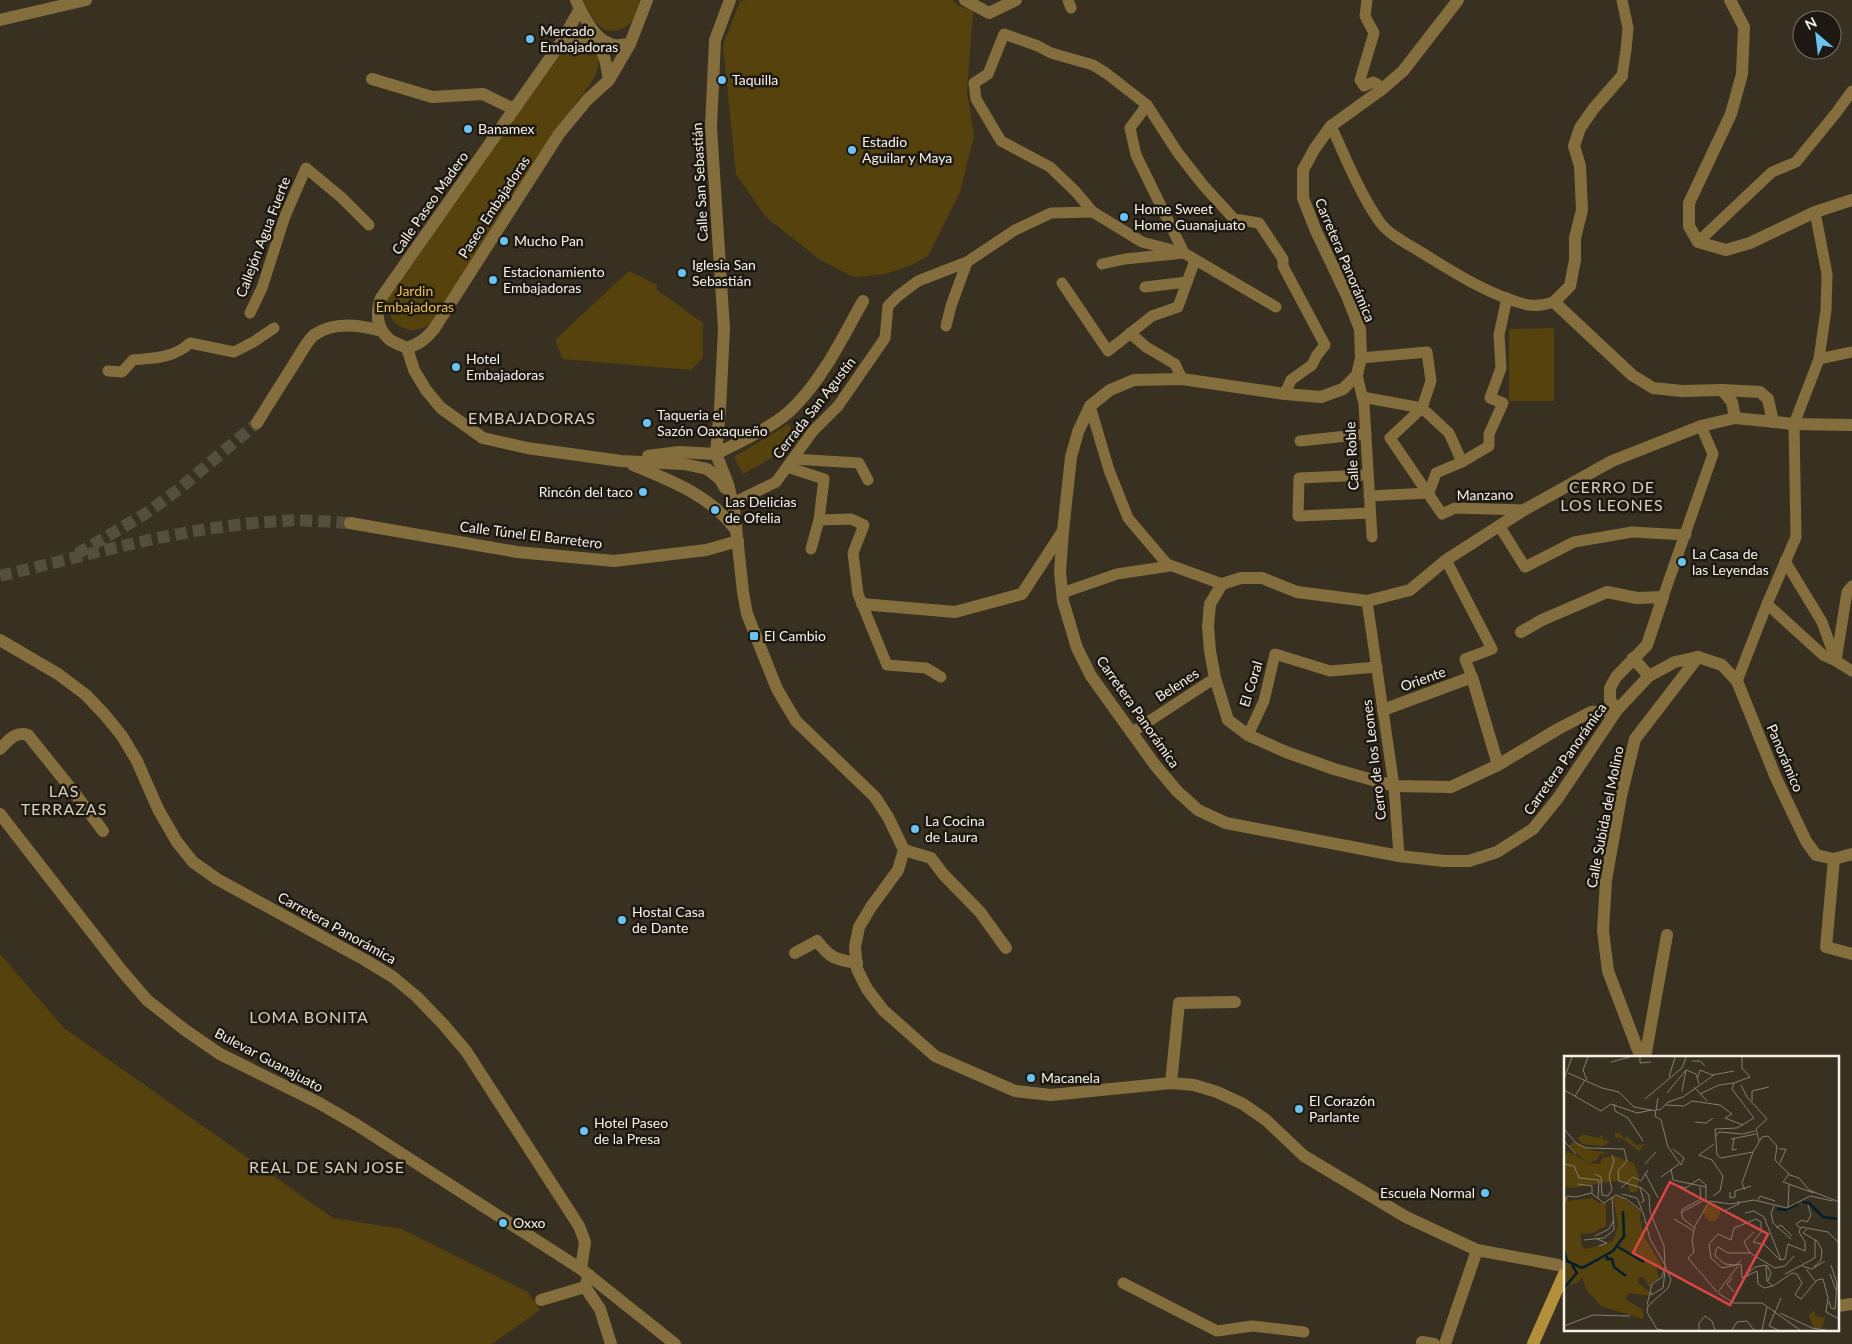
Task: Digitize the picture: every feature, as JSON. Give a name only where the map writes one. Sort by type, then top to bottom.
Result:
[{"type":"main road","points":[[1533,1344],[1563,1267]]},
{"type":"street","points":[[0,20],[86,0]]},
{"type":"street","name":"Paseo Embajadoras","points":[[407,348],[427,337],[559,134],[587,100],[610,80],[630,44],[647,0]]},
{"type":"street","name":"Calle San Sebastián","points":[[716,454],[724,328],[711,127],[715,40],[730,0]]},
{"type":"street","points":[[965,0],[989,13],[1016,0]]},
{"type":"street","points":[[1367,0],[1365,16],[1374,34],[1360,80],[1364,86],[1373,82],[1381,90]]},
{"type":"street","name":"Carretera Panorámica","points":[[1458,0],[1403,71],[1381,90],[1331,126],[1315,148],[1303,170],[1302,198],[1360,329],[1361,358],[1357,375],[1343,388],[1321,397],[1286,394],[1182,379],[1134,380],[1110,390],[1090,406],[1078,432],[1071,457],[1060,572],[1068,622],[1077,648],[1091,676],[1131,733],[1155,765],[1198,810],[1226,823],[1399,856],[1469,862],[1497,852],[1533,828],[1558,798],[1617,710],[1650,676],[1675,662],[1698,657]]},
{"type":"street","points":[[1331,126],[1358,186],[1380,223],[1393,234],[1461,277],[1507,298],[1526,305],[1541,306],[1554,302],[1570,286],[1575,260],[1575,238],[1582,210],[1580,166],[1574,146],[1580,128],[1594,108],[1622,76],[1628,28],[1622,0]]},
{"type":"street","points":[[1730,0],[1744,27],[1742,74],[1731,114],[1689,203],[1689,226],[1698,242],[1726,250],[1750,243],[1815,212],[1852,200]]},
{"type":"street","name":"Calle Paseo Madero","points":[[578,4],[592,32],[602,40],[615,45],[630,44]]},
{"type":"street","name":"Calle Paseo Madero","points":[[382,331],[377,313],[381,298],[558,48],[578,4]]},
{"type":"street","points":[[1276,307],[1184,253],[1142,242],[1093,212],[1050,167],[1001,141],[976,99],[974,83],[988,74],[1004,34],[1038,46],[1051,53],[1093,65],[1147,105],[1178,153],[1203,185],[1234,219],[1259,224],[1283,259],[1282,266],[1325,345],[1312,365],[1291,380],[1286,394]]},
{"type":"street","points":[[558,48],[574,39],[588,37],[600,46],[610,80]]},
{"type":"street","points":[[372,79],[432,97],[483,94],[514,109]]},
{"type":"street","points":[[1698,242],[1772,172],[1796,162],[1852,91]]},
{"type":"street","points":[[1147,105],[1130,128],[1136,155],[1184,253]]},
{"type":"street","name":"Callejón Agua Fuerte","points":[[250,313],[262,288],[285,216],[306,168],[342,198],[369,225]]},
{"type":"street","points":[[946,326],[967,262],[1015,230],[1051,212],[1093,212]]},
{"type":"street","points":[[1737,681],[1796,537],[1794,424],[1819,359],[1826,310],[1828,274],[1815,212]]},
{"type":"street","points":[[1102,264],[1125,259],[1184,253]]},
{"type":"street","points":[[1062,283],[1108,351],[1152,316],[1178,307],[1195,260]]},
{"type":"street","name":"Cerrada San Agustín","points":[[733,503],[776,482],[813,431],[838,406],[885,338],[888,306],[918,280],[967,262]]},
{"type":"street","points":[[1145,287],[1187,282]]},
{"type":"street","points":[[1429,493],[1436,474],[1462,462],[1488,446],[1489,434],[1503,403],[1490,398],[1501,368],[1499,335],[1507,298]]},
{"type":"street","name":"Cerrada San Agustín","points":[[716,454],[766,427],[794,408],[823,372],[862,301]]},
{"type":"street","points":[[1554,302],[1632,375],[1653,388],[1682,391],[1722,390],[1760,392],[1768,399],[1773,422]]},
{"type":"street","points":[[257,423],[304,347],[314,335],[330,328],[362,325],[382,331],[389,338],[407,348],[414,370],[426,390],[441,408],[483,438],[527,448],[707,468],[720,479],[733,503]]},
{"type":"street","points":[[108,371],[122,372],[133,360],[167,357],[182,351],[190,343],[234,352],[250,345],[274,328]]},
{"type":"street","points":[[1130,333],[1146,347],[1175,364],[1182,379]]},
{"type":"street","points":[[1361,358],[1427,352],[1431,381],[1422,408],[1390,438],[1429,493]]},
{"type":"street","points":[[1819,359],[1852,352]]},
{"type":"street","name":"Calle Roble","points":[[1357,375],[1362,397],[1366,434],[1372,537]]},
{"type":"street","points":[[1722,390],[1732,402],[1735,418]]},
{"type":"street","points":[[1362,397],[1422,408],[1450,433],[1462,462]]},
{"type":"street","points":[[1090,406],[1109,470],[1128,518],[1170,566]]},
{"type":"street","points":[[1062,593],[1117,574],[1170,566],[1222,584],[1241,578],[1262,578],[1297,592],[1366,602],[1410,590],[1446,560],[1524,510],[1612,461],[1701,426],[1735,418],[1794,424],[1852,425]]},
{"type":"street","points":[[1617,710],[1610,700],[1610,688],[1616,677],[1647,645],[1713,454],[1701,426]]},
{"type":"street","points":[[1300,441],[1366,434]]},
{"type":"street","points":[[622,460],[680,452],[716,454],[728,484],[733,503],[747,614],[777,689],[796,721],[875,797],[888,817],[904,850],[898,870],[858,927],[855,947],[857,969],[867,989],[882,1010],[935,1056],[1015,1091],[1051,1095],[1171,1083],[1194,1085],[1217,1092],[1243,1104],[1266,1120],[1304,1156],[1406,1217],[1477,1250],[1563,1267]]},
{"type":"street","points":[[622,460],[670,480],[694,494],[721,512],[737,536]]},
{"type":"street","points":[[790,463],[859,464],[868,480]]},
{"type":"street","points":[[790,463],[824,480],[819,520],[811,549]]},
{"type":"street","points":[[1368,475],[1299,478],[1298,516],[1370,513]]},
{"type":"street","points":[[1369,496],[1429,493]]},
{"type":"street","name":"Manzano","points":[[1429,493],[1442,514],[1455,508],[1524,510]]},
{"type":"street","points":[[819,520],[851,519],[864,525],[853,552],[858,594],[887,666],[926,668],[941,677]]},
{"type":"street","name":"Calle Túnel El Barretero","points":[[350,523],[517,552],[614,561],[706,550],[737,536]]},
{"type":"street","points":[[1500,527],[1525,567],[1574,542],[1632,532],[1686,535]]},
{"type":"street","points":[[862,604],[955,612],[1022,594],[1063,531]]},
{"type":"street","points":[[1446,560],[1492,649],[1465,659],[1498,765]]},
{"type":"street","points":[[1785,560],[1822,622],[1836,661]]},
{"type":"street","points":[[1222,584],[1210,604],[1208,626],[1215,678],[1228,720],[1248,735],[1326,767],[1394,786],[1451,787],[1498,765],[1558,729],[1591,712],[1617,710]]},
{"type":"street","points":[[1836,661],[1847,592],[1852,586]]},
{"type":"street","points":[[1521,632],[1542,620],[1607,592],[1637,598],[1663,597]]},
{"type":"street","name":"Cerro de los Leones","points":[[1366,602],[1384,710],[1394,786],[1399,856]]},
{"type":"street","points":[[1767,604],[1823,655],[1852,671]]},
{"type":"street","name":"Carretera Panorámica","points":[[0,640],[58,674],[86,695],[105,715],[122,736],[137,761],[158,809],[177,842],[194,862],[217,879],[394,977],[443,1024],[466,1051],[579,1226],[585,1242],[585,1277]]},
{"type":"street","name":"El Coral","points":[[1248,735],[1264,701],[1275,654],[1330,671],[1377,668]]},
{"type":"street","name":"Panorámico","points":[[1698,657],[1722,664],[1737,681],[1776,778],[1806,840],[1816,855],[1834,859]]},
{"type":"street","name":"Calle Subida del Molino","points":[[1642,1056],[1608,971],[1603,931],[1606,880],[1621,796],[1635,739],[1698,657]]},
{"type":"street","points":[[1633,658],[1650,676]]},
{"type":"street","name":"Oriente","points":[[1384,710],[1472,677]]},
{"type":"street","name":"Belenes","points":[[1131,733],[1215,678]]},
{"type":"street","points":[[0,748],[14,735],[21,733],[28,736],[103,831]]},
{"type":"street","name":"Bulevar Guanajuato","points":[[0,814],[122,972],[147,1000],[185,1030],[220,1054],[357,1124],[585,1277]]},
{"type":"street","points":[[904,850],[931,858],[943,874],[980,912],[1006,948]]},
{"type":"street","points":[[1852,854],[1834,859],[1826,947],[1852,954]]},
{"type":"street","points":[[1643,1056],[1667,935]]},
{"type":"street","points":[[795,953],[817,941],[835,959],[857,963]]},
{"type":"street","points":[[1171,1083],[1179,1003],[1236,1002]]},
{"type":"street","points":[[1445,1344],[1477,1250]]},
{"type":"street","points":[[541,1300],[585,1277]]},
{"type":"street","points":[[585,1277],[600,1309],[611,1344]]},
{"type":"street","points":[[585,1277],[675,1344]]},
{"type":"street","points":[[1123,1283],[1218,1331],[1252,1326],[1304,1332]]},
{"type":"green space","points":[[583,0],[640,0],[630,23],[622,29],[611,31],[601,27],[596,22]]},
{"type":"green space","name":"Estadio Aguilar y Maya","points":[[952,0],[959,6],[973,11],[967,91],[974,136],[960,192],[928,256],[912,265],[885,274],[858,277],[849,275],[819,259],[766,217],[736,174],[723,45],[740,1]]},
{"type":"green space","name":"Jardin Embajadoras","points":[[577,44],[589,47],[598,57],[597,71],[594,78],[572,108],[435,320],[425,327],[416,330],[398,325],[392,319],[388,310],[389,288],[563,51]]},
{"type":"green space","points":[[629,271],[657,285],[657,290],[703,323],[703,357],[691,370],[563,359],[555,340]]},
{"type":"green space","points":[[1554,328],[1554,401],[1509,401],[1509,329]]},
{"type":"green space","points":[[788,424],[800,442],[743,474],[734,457]]},
{"type":"green space","points":[[0,954],[64,1028],[333,1218],[402,1229],[528,1292],[540,1310],[492,1344],[0,1344]]},
{"type":"tunnel","points":[[77,554],[145,514],[179,489],[257,423]]},
{"type":"tunnel","points":[[0,576],[139,542],[210,529],[290,520],[350,523]]},
{"type":"place","name":"Mercado Embajadoras","points":[[530,39]]},
{"type":"place","name":"Taquilla","points":[[722,80]]},
{"type":"place","name":"Banamex","points":[[468,129]]},
{"type":"place","name":"Estadio Aguilar y Maya","points":[[852,150]]},
{"type":"place","name":"Home Sweet Home Guanajuato","points":[[1124,217]]},
{"type":"place","name":"Mucho Pan","points":[[504,241]]},
{"type":"place","name":"Iglesia San Sebastián","points":[[682,273]]},
{"type":"place","name":"Estacionamiento Embajadoras","points":[[493,280]]},
{"type":"place","name":"Hotel Embajadoras","points":[[456,367]]},
{"type":"place","name":"Taqueria el Sazón Oaxaqueño","points":[[647,423]]},
{"type":"place","name":"Rincón del taco","points":[[643,492]]},
{"type":"place","name":"Las Delicias de Ofelia","points":[[715,510]]},
{"type":"place","name":"La Casa de las Leyendas","points":[[1682,562]]},
{"type":"place","name":"El Cambio","points":[[754,636]]},
{"type":"place","name":"La Cocina de Laura","points":[[915,829]]},
{"type":"place","name":"Hostal Casa de Dante","points":[[622,920]]},
{"type":"place","name":"Macanela","points":[[1031,1078]]},
{"type":"place","name":"El Corazón Parlante","points":[[1299,1109]]},
{"type":"place","name":"Hotel Paseo de la Presa","points":[[584,1131]]},
{"type":"place","name":"Escuela Normal","points":[[1485,1193]]},
{"type":"place","name":"Oxxo","points":[[503,1223]]},
{"type":"district","name":"EMBAJADORAS","points":[[532,418]]},
{"type":"district","name":"CERRO DE LOS LEONES","points":[[1612,496]]},
{"type":"district","name":"LAS TERRAZAS","points":[[64,800]]},
{"type":"district","name":"LOMA BONITA","points":[[309,1017]]},
{"type":"district","name":"REAL DE SAN JOSE","points":[[327,1167]]}]
